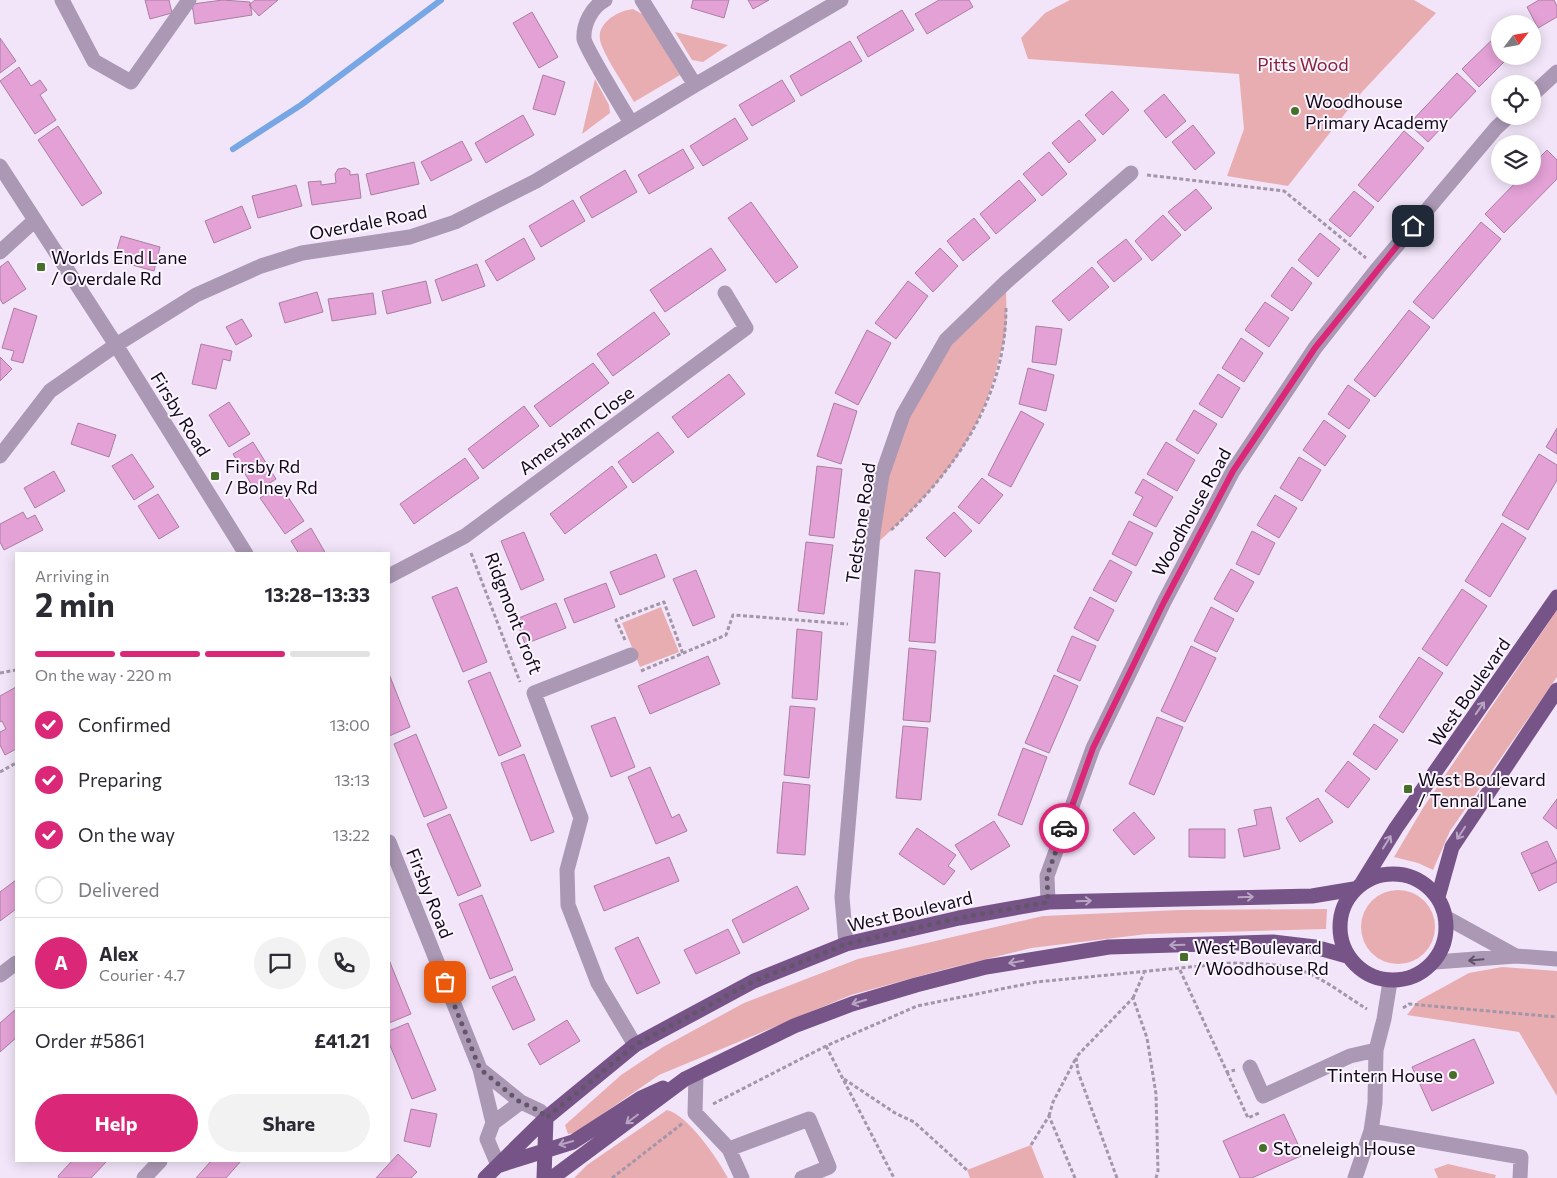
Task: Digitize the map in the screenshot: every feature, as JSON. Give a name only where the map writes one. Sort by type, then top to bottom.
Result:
[{"type":"main road","name":"West Boulevard","points":[[485,1178],[546,1118],[635,1045],[754,981],[846,944],[959,918],[1048,902],[1312,896],[1358,886],[1396,828],[1557,597]]},
{"type":"main road","points":[[1438,897],[1452,847],[1557,690]]},
{"type":"main road","points":[[1388,873],[1416,878],[1438,897],[1446,918],[1445,941],[1435,962],[1415,977],[1390,982],[1365,974],[1347,956],[1339,933],[1342,910],[1358,886],[1388,873]]},
{"type":"main road","points":[[498,1165],[573,1142],[641,1098],[794,1026],[852,1004],[986,967],[1109,947],[1273,942],[1315,947],[1347,956]]},
{"type":"main road","points":[[552,1178],[691,1076]]},
{"type":"main road","points":[[544,1178],[546,1118]]},
{"type":"street","points":[[62,0],[94,61],[131,82],[189,0]]},
{"type":"street","points":[[605,0],[600,3],[587,19],[584,40],[631,123]]},
{"type":"street","points":[[642,0],[695,85]]},
{"type":"street","name":"Overdale Road","points":[[0,456],[50,392],[116,345],[196,295],[261,266],[302,253],[410,237],[455,222],[536,182],[631,123],[841,0]]},
{"type":"street","points":[[1541,87],[1557,72]]},
{"type":"street","name":"Woodhouse Road","points":[[1048,902],[1047,876],[1093,748],[1164,602],[1233,471],[1315,348],[1378,268],[1499,125]]},
{"type":"street","name":"Firsby Road","points":[[0,166],[116,345],[245,552]]},
{"type":"street","name":"Tedstone Road","points":[[846,944],[842,897],[872,548],[882,475],[903,415],[946,340],[1006,282],[1131,173]]},
{"type":"street","points":[[0,252],[34,221]]},
{"type":"street","name":"Amersham Close","points":[[390,575],[464,536],[746,328],[725,293]]},
{"type":"street","name":"Ridgmont Croft","points":[[631,655],[534,693],[581,818],[568,870],[568,905],[598,983],[635,1045]]},
{"type":"street","name":"Firsby Road","points":[[390,844],[480,1069],[493,1123],[487,1140],[498,1165]]},
{"type":"street","points":[[1446,918],[1516,956]]},
{"type":"street","points":[[1435,962],[1516,956],[1557,959]]},
{"type":"street","points":[[0,975],[15,964]]},
{"type":"street","points":[[1356,1178],[1371,1131],[1375,1103],[1376,1050],[1384,1019],[1390,982]]},
{"type":"street","points":[[1250,1067],[1263,1096],[1350,1056],[1376,1050]]},
{"type":"street","name":"Firsby Road","points":[[480,1069],[520,1102],[540,1111],[546,1118]]},
{"type":"street","points":[[691,1076],[695,1113],[729,1149],[742,1178]]},
{"type":"street","points":[[493,1123],[520,1102]]},
{"type":"street","points":[[729,1149],[809,1119],[829,1167],[802,1178]]},
{"type":"street","points":[[1371,1131],[1521,1157],[1520,1178]]},
{"type":"street","points":[[144,1178],[159,1162]]},
{"type":"path","points":[[1131,173],[1284,191],[1378,268]]},
{"type":"path","points":[[872,548],[912,511],[941,479],[967,443],[992,389],[1006,329],[1006,282]]},
{"type":"path","name":"Ridgmont Croft","points":[[464,536],[525,694],[534,693]]},
{"type":"path","points":[[683,654],[664,602],[616,620],[638,672],[683,654],[726,635],[732,615],[866,625]]},
{"type":"path","points":[[0,673],[15,670]]},
{"type":"path","points":[[0,771],[15,764]]},
{"type":"path","points":[[612,1178],[695,1113],[826,1046],[917,1006],[1036,982],[1180,970],[1231,963],[1294,968],[1314,977],[1384,1019],[1409,1004],[1557,1017]]},
{"type":"path","points":[[1180,970],[1227,1072],[1250,1067]]},
{"type":"path","points":[[1031,1144],[1048,1116],[1052,1102],[1076,1057],[1134,998],[1144,973]]},
{"type":"path","points":[[1134,998],[1147,1038],[1156,1094],[1158,1171],[1156,1178]]},
{"type":"path","points":[[826,1046],[894,1178]]},
{"type":"path","points":[[1076,1057],[1078,1072],[1117,1178]]},
{"type":"path","points":[[844,1079],[895,1113],[914,1122],[967,1170]]},
{"type":"path","points":[[1048,1116],[1075,1178]]},
{"type":"green space","name":"Pitts Wood","points":[[1070,0],[1414,0],[1436,13],[1362,92],[1288,186],[1227,176],[1244,129],[1239,74],[1028,59],[1021,38],[1045,13]]},
{"type":"green space","points":[[633,9],[644,15],[680,75],[634,102],[608,59],[600,37],[601,30],[608,20],[620,12]]},
{"type":"green space","points":[[675,32],[728,45],[703,62],[692,60]]},
{"type":"green space","points":[[595,79],[609,105],[610,113],[582,134]]},
{"type":"green space","points":[[1006,282],[1005,336],[990,392],[979,418],[966,443],[934,486],[872,548],[882,475],[946,340]]},
{"type":"green space","points":[[661,607],[679,652],[640,667],[622,623]]},
{"type":"green space","points":[[1557,610],[1557,677],[1450,831],[1433,870],[1418,863],[1394,857],[1423,808]]},
{"type":"green space","points":[[1405,890],[1425,900],[1433,913],[1435,927],[1433,941],[1425,954],[1412,962],[1391,964],[1371,954],[1363,941],[1361,920],[1371,900],[1384,892]]},
{"type":"green space","points":[[1327,909],[1326,929],[1147,934],[1031,948],[851,995],[659,1075],[575,1133],[568,1134],[565,1125],[621,1075],[663,1047],[744,1003],[858,959],[1043,916],[1180,910]]},
{"type":"green space","points":[[1502,967],[1557,971],[1557,1096],[1519,1032],[1407,1015],[1418,1001],[1469,973]]},
{"type":"green space","points":[[667,1110],[684,1120],[702,1139],[728,1178],[574,1178],[587,1165]]},
{"type":"green space","points":[[1031,1145],[1044,1178],[970,1178],[967,1170]]},
{"type":"green space","points":[[1448,1164],[1496,1175],[1495,1178],[1438,1178],[1434,1169]]},
{"type":"building","points":[[145,0],[169,0],[172,13],[150,19]]},
{"type":"building","points":[[223,0],[250,2],[252,15],[195,24],[192,4]]},
{"type":"building","points":[[255,0],[278,0],[259,16],[249,5]]},
{"type":"building","points":[[693,0],[729,0],[724,18],[691,8]]},
{"type":"building","points":[[748,0],[769,0],[753,9]]},
{"type":"building","points":[[939,0],[969,0],[973,7],[927,34],[915,14]]},
{"type":"building","points":[[1539,0],[1554,0],[1557,6],[1557,17],[1541,26],[1541,15],[1531,15],[1527,7]]},
{"type":"building","points":[[902,10],[914,30],[868,57],[857,37]]},
{"type":"building","points":[[532,12],[558,57],[539,68],[513,23]]},
{"type":"building","points":[[0,38],[16,61],[0,73]]},
{"type":"building","points":[[850,41],[862,61],[801,96],[790,76]]},
{"type":"building","points":[[1491,41],[1491,65],[1501,65],[1479,87],[1462,69]]},
{"type":"building","points":[[19,67],[31,86],[40,80],[47,90],[40,95],[56,120],[35,134],[0,81]]},
{"type":"building","points":[[1457,73],[1476,91],[1428,142],[1409,124]]},
{"type":"building","points":[[543,75],[565,82],[555,115],[533,109]]},
{"type":"building","points":[[782,80],[795,101],[752,126],[739,105]]},
{"type":"building","points":[[1112,91],[1129,110],[1103,135],[1085,115]]},
{"type":"building","points":[[1164,94],[1186,121],[1166,138],[1144,111]]},
{"type":"building","points":[[523,115],[534,135],[486,163],[475,143]]},
{"type":"building","points":[[735,118],[748,139],[703,166],[690,146]]},
{"type":"building","points":[[1079,120],[1096,140],[1069,163],[1052,143]]},
{"type":"building","points":[[1193,125],[1215,153],[1195,170],[1172,142]]},
{"type":"building","points":[[58,126],[102,193],[82,206],[38,140]]},
{"type":"building","points":[[1404,131],[1424,148],[1378,202],[1358,185]]},
{"type":"building","points":[[462,141],[472,160],[431,181],[421,162]]},
{"type":"building","points":[[683,149],[694,168],[649,194],[638,175]]},
{"type":"building","points":[[1547,150],[1557,160],[1557,179],[1504,233],[1485,214],[1513,185],[1541,185],[1541,156]]},
{"type":"building","points":[[1049,152],[1067,174],[1042,196],[1023,174]]},
{"type":"building","points":[[414,162],[419,184],[371,195],[366,174]]},
{"type":"building","points":[[345,168],[350,171],[350,175],[358,174],[361,198],[312,205],[308,182],[321,181],[321,185],[336,183],[335,174],[338,169]]},
{"type":"building","points":[[625,170],[637,192],[592,218],[580,197]]},
{"type":"building","points":[[1019,180],[1036,200],[996,234],[980,214]]},
{"type":"building","points":[[296,185],[302,206],[258,218],[252,196]]},
{"type":"building","points":[[1196,189],[1212,208],[1185,231],[1168,212]]},
{"type":"building","points":[[1354,191],[1374,207],[1350,237],[1329,220]]},
{"type":"building","points":[[573,200],[585,221],[541,247],[529,226]]},
{"type":"building","points":[[751,202],[798,267],[776,283],[728,218]]},
{"type":"building","points":[[242,206],[251,228],[214,243],[205,221]]},
{"type":"building","points":[[1163,215],[1181,235],[1152,261],[1135,241]]},
{"type":"building","points":[[974,218],[990,238],[963,261],[947,241]]},
{"type":"building","points":[[1481,222],[1501,239],[1433,319],[1413,302]]},
{"type":"building","points":[[1320,233],[1340,249],[1318,277],[1298,260]]},
{"type":"building","points":[[121,236],[160,247],[154,271],[114,260]]},
{"type":"building","points":[[524,238],[535,259],[497,281],[485,261]]},
{"type":"building","points":[[1126,239],[1142,259],[1114,282],[1097,262]]},
{"type":"building","points":[[711,248],[726,270],[665,312],[650,290]]},
{"type":"building","points":[[940,248],[958,266],[933,292],[915,273]]},
{"type":"building","points":[[8,261],[26,289],[3,304],[0,299],[0,267]]},
{"type":"building","points":[[477,264],[485,286],[442,301],[435,280]]},
{"type":"building","points":[[1092,267],[1109,287],[1069,321],[1052,301]]},
{"type":"building","points":[[1292,267],[1312,283],[1292,311],[1271,296]]},
{"type":"building","points":[[426,281],[431,303],[387,314],[382,291]]},
{"type":"building","points":[[908,281],[928,296],[896,339],[875,323]]},
{"type":"building","points":[[317,292],[323,312],[285,323],[279,303]]},
{"type":"building","points":[[373,293],[376,314],[332,321],[328,299]]},
{"type":"building","points":[[1265,302],[1289,318],[1269,347],[1245,330]]},
{"type":"building","points":[[14,308],[37,316],[23,363],[11,360],[14,351],[2,348]]},
{"type":"building","points":[[1409,310],[1430,327],[1375,397],[1354,380]]},
{"type":"building","points":[[654,312],[670,334],[613,376],[597,354]]},
{"type":"building","points":[[242,319],[252,336],[236,345],[226,327]]},
{"type":"building","points":[[1036,326],[1062,329],[1056,365],[1032,362]]},
{"type":"building","points":[[867,330],[891,343],[858,405],[835,393]]},
{"type":"building","points":[[1241,338],[1263,353],[1244,382],[1222,368]]},
{"type":"building","points":[[201,344],[232,351],[230,361],[223,359],[216,389],[192,384]]},
{"type":"building","points":[[0,357],[12,369],[0,381]]},
{"type":"building","points":[[593,363],[609,383],[550,427],[534,406]]},
{"type":"building","points":[[1028,368],[1054,375],[1046,411],[1019,404]]},
{"type":"building","points":[[729,374],[745,394],[688,438],[672,417]]},
{"type":"building","points":[[1218,374],[1240,388],[1222,418],[1199,404]]},
{"type":"building","points":[[1348,385],[1370,400],[1349,429],[1328,414]]},
{"type":"building","points":[[229,402],[250,434],[229,447],[209,415]]},
{"type":"building","points":[[834,403],[857,411],[841,464],[817,456]]},
{"type":"building","points":[[524,406],[539,426],[483,469],[468,449]]},
{"type":"building","points":[[1194,410],[1217,424],[1198,454],[1176,440]]},
{"type":"building","points":[[1021,411],[1044,424],[1011,487],[988,475]]},
{"type":"building","points":[[1324,420],[1346,436],[1325,466],[1303,450]]},
{"type":"building","points":[[78,423],[116,435],[109,457],[71,444]]},
{"type":"building","points":[[1557,428],[1557,454],[1546,447]]},
{"type":"building","points":[[658,432],[674,452],[633,483],[618,462]]},
{"type":"building","points":[[253,442],[276,479],[256,492],[233,454]]},
{"type":"building","points":[[1166,442],[1195,460],[1177,491],[1147,474]]},
{"type":"building","points":[[132,454],[154,487],[134,500],[112,466]]},
{"type":"building","points":[[1539,454],[1557,465],[1557,480],[1528,530],[1502,515]]},
{"type":"building","points":[[1299,457],[1321,470],[1302,501],[1280,488]]},
{"type":"building","points":[[465,458],[479,478],[414,524],[400,504]]},
{"type":"building","points":[[612,466],[627,487],[565,534],[550,514]]},
{"type":"building","points":[[817,466],[842,469],[834,538],[809,535]]},
{"type":"building","points":[[54,471],[65,491],[35,508],[24,488]]},
{"type":"building","points":[[982,478],[1003,495],[979,524],[958,507]]},
{"type":"building","points":[[1143,479],[1173,497],[1156,527],[1133,515],[1143,497],[1135,493]]},
{"type":"building","points":[[280,485],[304,521],[285,534],[260,498]]},
{"type":"building","points":[[158,494],[179,527],[159,539],[138,506]]},
{"type":"building","points":[[1275,495],[1297,508],[1279,538],[1257,525]]},
{"type":"building","points":[[23,512],[27,519],[35,515],[43,530],[4,550],[0,542],[0,524]]},
{"type":"building","points":[[954,512],[972,531],[945,557],[926,538]]},
{"type":"building","points":[[1129,521],[1153,533],[1136,566],[1112,554]]},
{"type":"building","points":[[1502,523],[1526,538],[1490,597],[1465,581]]},
{"type":"building","points":[[311,528],[325,552],[298,552],[291,541]]},
{"type":"building","points":[[1252,531],[1275,543],[1259,575],[1236,564]]},
{"type":"building","points":[[524,532],[544,580],[521,590],[501,541]]},
{"type":"building","points":[[806,542],[833,545],[824,614],[798,611]]},
{"type":"building","points":[[656,554],[665,577],[620,595],[610,572]]},
{"type":"building","points":[[1110,560],[1132,572],[1116,602],[1093,590]]},
{"type":"building","points":[[1231,569],[1254,582],[1237,612],[1214,599]]},
{"type":"building","points":[[696,570],[715,617],[693,626],[673,579]]},
{"type":"building","points":[[915,570],[940,573],[935,643],[909,641]]},
{"type":"building","points":[[606,583],[615,607],[574,623],[564,599]]},
{"type":"building","points":[[457,587],[487,662],[463,672],[432,597]]},
{"type":"building","points":[[1462,589],[1487,606],[1447,666],[1422,649]]},
{"type":"building","points":[[1090,597],[1114,610],[1098,641],[1074,628]]},
{"type":"building","points":[[556,603],[566,628],[525,644],[516,619]]},
{"type":"building","points":[[1211,607],[1234,619],[1217,652],[1194,641]]},
{"type":"building","points":[[797,629],[822,632],[817,700],[792,698]]},
{"type":"building","points":[[1072,636],[1096,646],[1080,681],[1057,671]]},
{"type":"building","points":[[1191,646],[1216,658],[1185,722],[1161,711]]},
{"type":"building","points":[[909,648],[936,651],[930,722],[903,720]]},
{"type":"building","points":[[708,656],[720,684],[650,714],[638,686]]},
{"type":"building","points":[[1419,657],[1443,673],[1403,733],[1379,717]]},
{"type":"building","points":[[490,672],[521,746],[499,756],[468,681]]},
{"type":"building","points":[[1054,675],[1078,686],[1049,753],[1025,743]]},
{"type":"building","points":[[390,677],[410,727],[390,736]]},
{"type":"building","points":[[15,688],[15,750],[5,755],[0,745],[0,732],[6,729],[2,721],[0,722],[0,696]]},
{"type":"building","points":[[790,706],[815,708],[809,778],[784,775]]},
{"type":"building","points":[[615,717],[635,767],[611,777],[591,726]]},
{"type":"building","points":[[1157,717],[1183,727],[1154,795],[1129,784]]},
{"type":"building","points":[[1374,724],[1398,740],[1376,770],[1353,754]]},
{"type":"building","points":[[903,726],[928,728],[921,800],[896,798]]},
{"type":"building","points":[[416,734],[447,808],[424,817],[394,744]]},
{"type":"building","points":[[1023,748],[1047,757],[1022,825],[998,815]]},
{"type":"building","points":[[524,754],[554,832],[531,841],[501,763]]},
{"type":"building","points":[[1348,761],[1370,779],[1348,808],[1325,791]]},
{"type":"building","points":[[650,767],[672,818],[679,814],[687,831],[656,844],[628,777]]},
{"type":"building","points":[[783,782],[810,785],[805,855],[777,853]]},
{"type":"building","points":[[1318,798],[1333,822],[1300,842],[1286,818]]},
{"type":"building","points":[[1557,799],[1557,829],[1543,818]]},
{"type":"building","points":[[1271,807],[1280,849],[1244,857],[1238,829],[1257,825],[1254,810]]},
{"type":"building","points":[[1134,812],[1155,838],[1134,855],[1113,830]]},
{"type":"building","points":[[450,814],[481,886],[458,896],[427,824]]},
{"type":"building","points":[[994,821],[1010,846],[971,870],[955,845]]},
{"type":"building","points":[[917,828],[956,855],[948,866],[955,871],[944,885],[899,854]]},
{"type":"building","points":[[1189,829],[1225,829],[1225,858],[1189,857]]},
{"type":"building","points":[[1547,841],[1557,862],[1531,874],[1521,853]]},
{"type":"building","points":[[669,857],[679,881],[604,911],[594,886]]},
{"type":"building","points":[[1557,862],[1557,882],[1539,891],[1531,874]]},
{"type":"building","points":[[15,881],[15,910],[0,921],[0,892]]},
{"type":"building","points":[[797,886],[809,909],[743,943],[732,920]]},
{"type":"building","points":[[482,895],[513,970],[490,979],[459,904]]},
{"type":"building","points":[[728,929],[740,953],[696,974],[684,950]]},
{"type":"building","points":[[638,937],[660,983],[637,994],[615,948]]},
{"type":"building","points":[[390,962],[411,1014],[390,1023]]},
{"type":"building","points":[[515,976],[535,1020],[513,1030],[492,987]]},
{"type":"building","points":[[15,1010],[15,1039],[0,1052],[0,1023]]},
{"type":"building","points":[[567,1020],[580,1041],[540,1065],[528,1044]]},
{"type":"building","points":[[408,1023],[436,1090],[412,1099],[390,1045],[390,1031]]},
{"type":"building","name":"Tintern House","points":[[1474,1039],[1494,1083],[1432,1111],[1412,1067]]},
{"type":"building","points":[[411,1109],[437,1114],[430,1147],[404,1141]]},
{"type":"building","name":"Stoneleigh House","points":[[1284,1114],[1303,1155],[1252,1178],[1240,1178],[1223,1141]]},
{"type":"building","points":[[398,1154],[417,1172],[411,1178],[376,1178]]},
{"type":"building","points":[[71,1162],[106,1162],[91,1178],[59,1178],[58,1176]]},
{"type":"building","points":[[210,1162],[240,1162],[226,1178],[196,1178]]},
{"type":"waterway","points":[[233,149],[301,105],[441,0]]},
{"type":"way so far","points":[[445,982],[480,1069],[520,1102],[540,1111],[546,1118],[635,1045],[754,981],[846,944],[959,918],[1048,902],[1046,894],[1047,876],[1064,828]]},
{"type":"place","name":"Woodhouse Primary Academy","points":[[1295,111]]},
{"type":"place","name":"Worlds End Lane / Overdale Rd","points":[[41,267]]},
{"type":"place","name":"Firsby Rd / Bolney Rd","points":[[215,476]]},
{"type":"place","name":"West Boulevard / Tennal Lane","points":[[1408,789]]},
{"type":"place","name":"West Boulevard / Woodhouse Rd","points":[[1184,957]]},
{"type":"place","name":"Tintern House","points":[[1453,1075]]},
{"type":"place","name":"Stoneleigh House","points":[[1263,1148]]},
{"type":"route","points":[[1064,828],[1093,748],[1164,602],[1233,471],[1315,348],[1413,226]]}]
